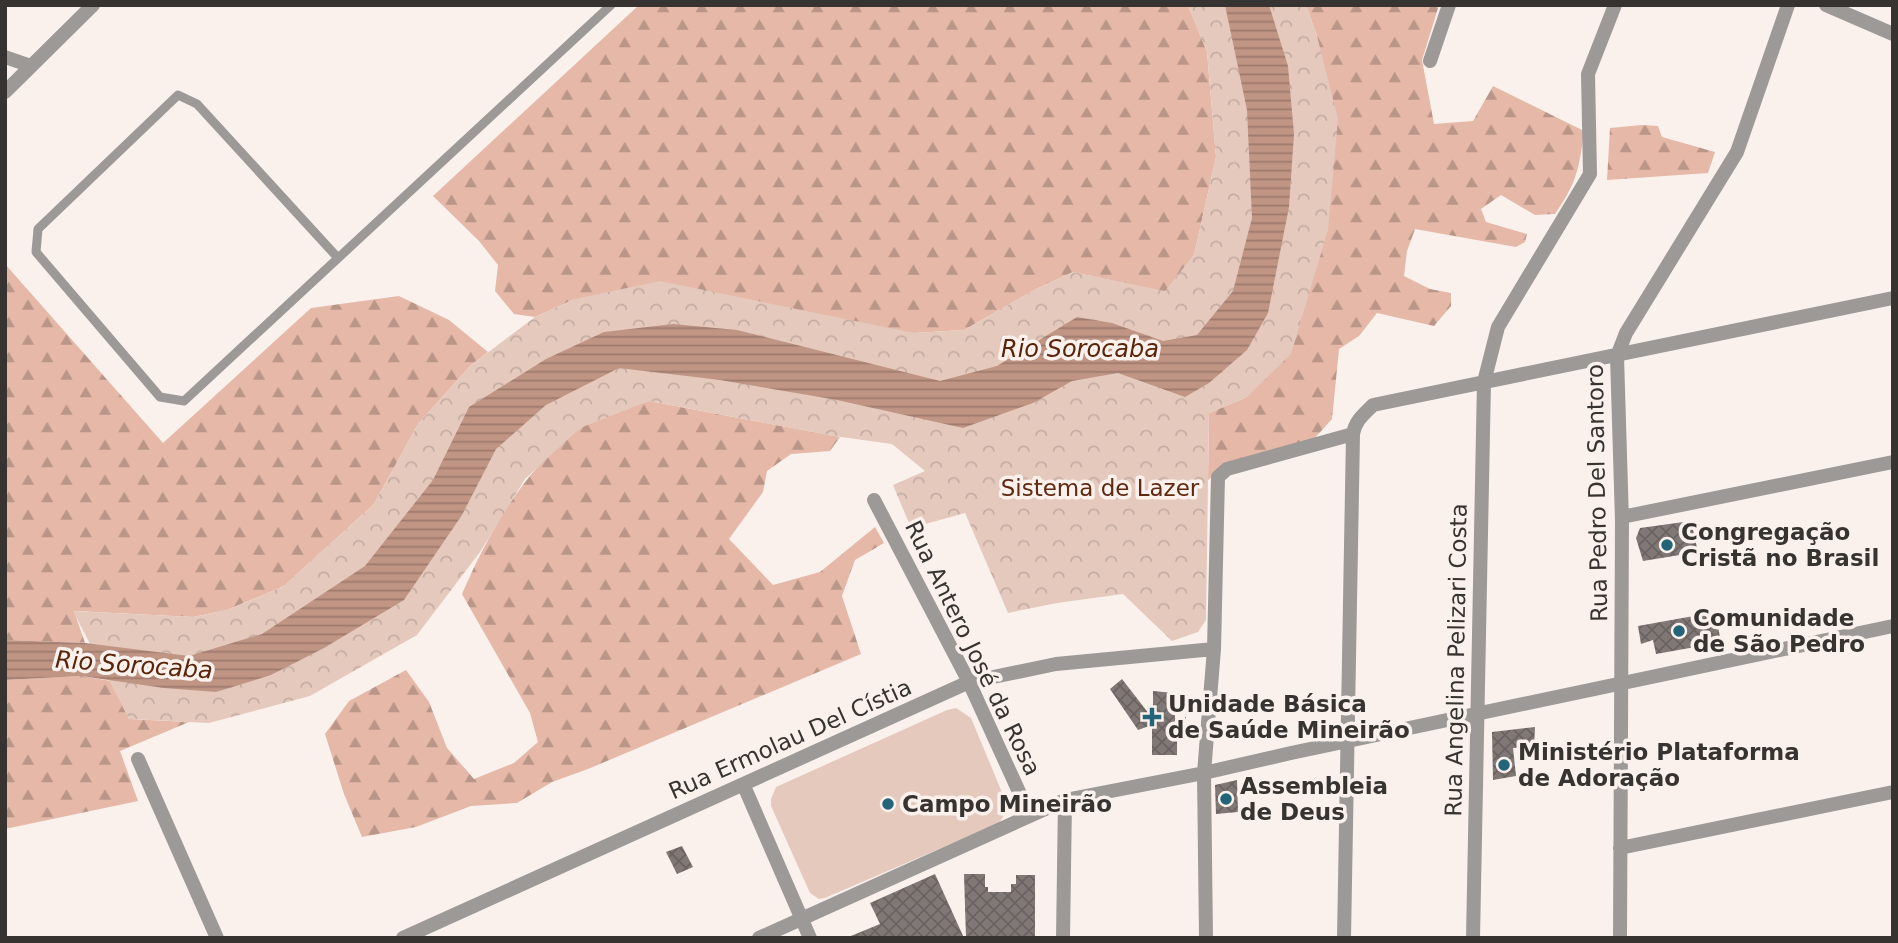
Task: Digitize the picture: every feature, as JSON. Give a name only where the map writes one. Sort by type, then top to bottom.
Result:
[{"type":"street","points":[[5,92],[93,5]]},
{"type":"street","points":[[1430,61],[1450,5]]},
{"type":"street","name":"Rua Angelina Pelizari Costa","points":[[1473,938],[1484,382],[1498,327],[1590,174],[1588,74],[1615,5]]},
{"type":"street","name":"Rua Pedro Del Santoro","points":[[1620,938],[1622,517],[1617,356],[1626,333],[1737,152],[1788,5]]},
{"type":"street","points":[[1826,5],[1893,34]]},
{"type":"street","points":[[5,57],[31,66]]},
{"type":"street","points":[[1344,938],[1355,425],[1373,405],[1893,298]]},
{"type":"street","points":[[1206,938],[1204,773],[1214,649],[1218,477],[1227,469],[1353,435]]},
{"type":"street","points":[[1622,517],[1893,462]]},
{"type":"street","name":"Rua Antero José da Rosa","points":[[874,500],[969,682],[1030,816]]},
{"type":"street","points":[[759,938],[1065,800],[1204,773],[1348,740],[1893,626]]},
{"type":"street","name":"Rua Ermolau Del Cístia","points":[[403,938],[969,682],[1056,664],[1214,649]]},
{"type":"street","points":[[138,758],[217,938]]},
{"type":"street","points":[[744,786],[810,938]]},
{"type":"street","points":[[1620,848],[1893,792]]},
{"type":"street","points":[[1063,938],[1065,800]]},
{"type":"lane","points":[[338,258],[197,104],[178,95],[38,229],[36,252],[160,397],[184,401],[611,5]]},
{"type":"green space","points":[[639,5],[1188,5],[1207,52],[1216,157],[1194,255],[1165,292],[1073,272],[1036,289],[964,330],[914,333],[575,299],[535,317],[514,314],[495,291],[498,265],[479,241],[433,196]]},
{"type":"green space","name":"Sistema de Lazer","points":[[1188,5],[1306,5],[1317,36],[1338,119],[1328,230],[1291,354],[1247,397],[1209,413],[1206,620],[1198,632],[1172,641],[1123,594],[1008,613],[965,513],[911,528],[893,485],[925,471],[892,444],[834,436],[649,401],[580,428],[525,479],[480,552],[417,635],[310,696],[209,723],[129,719],[73,611],[193,617],[227,610],[284,586],[374,504],[418,424],[470,366],[535,317],[575,299],[660,281],[914,333],[964,330],[1036,289],[1073,272],[1165,291],[1194,255],[1216,157],[1207,52]]},
{"type":"green space","points":[[1306,5],[1439,5],[1422,60],[1434,124],[1473,121],[1493,86],[1584,131],[1578,166],[1573,184],[1555,214],[1535,215],[1501,195],[1481,209],[1486,222],[1527,234],[1525,242],[1516,247],[1415,229],[1407,251],[1404,276],[1430,289],[1451,293],[1451,306],[1434,326],[1377,313],[1359,336],[1339,349],[1332,419],[1313,440],[1223,467],[1208,480],[1209,413],[1247,397],[1317,36]]},
{"type":"green space","points":[[1658,126],[1662,137],[1715,152],[1708,173],[1607,180],[1610,128]]},
{"type":"green space","points":[[5,264],[163,443],[311,308],[399,296],[449,320],[488,352],[470,366],[418,424],[374,504],[284,586],[227,610],[193,617],[74,611],[85,643],[5,640]]},
{"type":"green space","points":[[649,401],[840,437],[830,451],[791,454],[767,471],[763,492],[729,539],[773,585],[820,572],[875,527],[884,543],[855,560],[842,596],[861,654],[552,782],[517,803],[471,806],[416,827],[362,837],[344,794],[325,734],[349,701],[406,670],[429,702],[447,748],[474,779],[514,763],[538,742],[530,713],[462,594],[496,525],[541,463],[579,429],[603,417]]},
{"type":"green space","points":[[81,676],[111,681],[129,719],[189,722],[120,751],[138,801],[5,829],[5,680]]},
{"type":"green space","name":"Campo Mineirão","points":[[956,708],[971,718],[1006,802],[999,823],[825,898],[819,899],[810,893],[771,806],[776,787]]},
{"type":"water","name":"Rio Sorocaba","points":[[1225,5],[1269,5],[1288,66],[1294,134],[1289,207],[1268,313],[1247,350],[1209,383],[1185,397],[1118,373],[1072,381],[1033,403],[963,428],[837,400],[720,380],[619,368],[546,405],[496,449],[462,515],[404,600],[324,648],[271,675],[216,692],[164,688],[81,676],[5,680],[5,640],[85,643],[189,656],[262,634],[365,566],[433,480],[469,407],[546,359],[604,332],[673,324],[737,330],[940,381],[997,366],[1077,317],[1112,323],[1163,341],[1197,335],[1233,291],[1252,218],[1247,110]]},
{"type":"building","name":"Congregação Cristã no Brasil","points":[[1691,521],[1698,552],[1643,561],[1636,538],[1640,528]]},
{"type":"building","name":"Comunidade de São Pedro","points":[[1705,614],[1709,622],[1717,621],[1720,637],[1714,639],[1712,644],[1656,654],[1653,640],[1641,644],[1638,626]]},
{"type":"building","name":"Unidade Básica de Saúde Mineirão","points":[[1122,679],[1153,719],[1153,691],[1174,693],[1175,718],[1186,717],[1186,730],[1177,729],[1177,755],[1152,755],[1152,725],[1138,730],[1110,689]]},
{"type":"building","name":"Ministério Plataforma de Adoração","points":[[1535,727],[1534,747],[1513,748],[1516,776],[1493,780],[1492,732]]},
{"type":"building","name":"Assembleia de Deus","points":[[1237,780],[1238,812],[1216,814],[1215,785]]},
{"type":"building","points":[[682,846],[693,867],[677,874],[666,852]]},
{"type":"building","points":[[935,874],[964,938],[846,938],[880,924],[870,903]]},
{"type":"building","points":[[964,874],[985,874],[985,887],[988,887],[988,892],[1011,892],[1011,884],[1016,884],[1016,875],[1035,875],[1035,938],[966,938]]},
{"type":"place","name":"Congregação Cristã no Brasil","points":[[1667,545]]},
{"type":"place","name":"Comunidade de São Pedro","points":[[1679,631]]},
{"type":"place","name":"Unidade Básica de Saúde Mineirão","points":[[1152,717]]},
{"type":"place","name":"Ministério Plataforma de Adoração","points":[[1504,765]]},
{"type":"place","name":"Assembleia de Deus","points":[[1226,799]]},
{"type":"place","name":"Campo Mineirão","points":[[888,804]]}]
